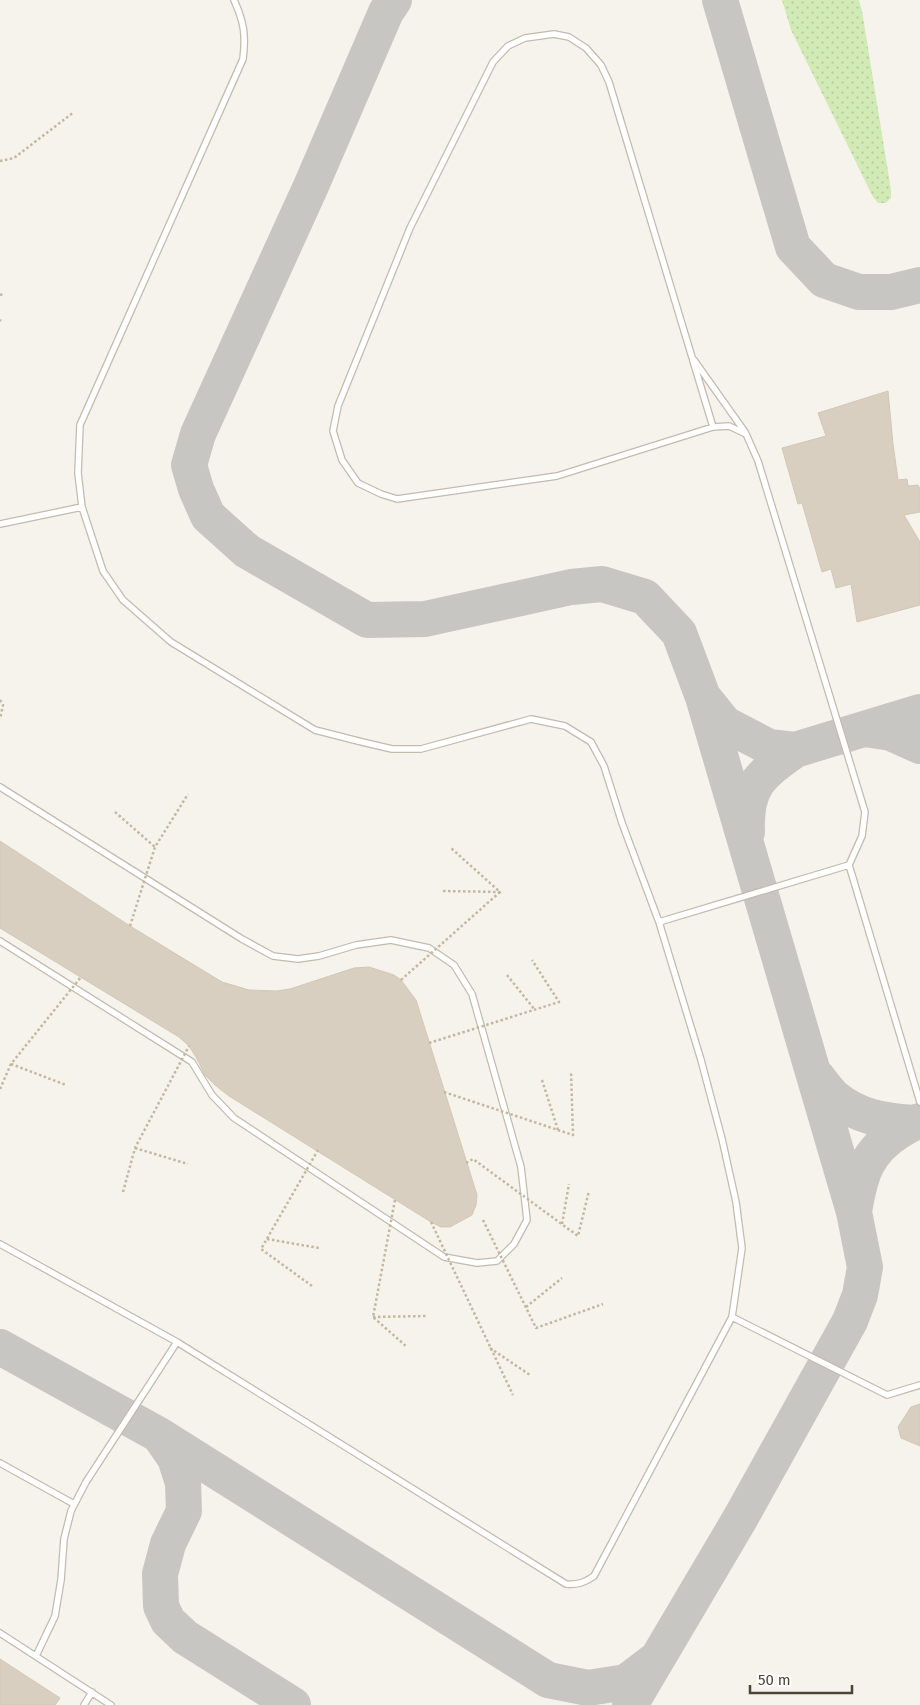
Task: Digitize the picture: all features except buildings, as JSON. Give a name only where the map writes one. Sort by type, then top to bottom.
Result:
[{"type":"lane","points":[[0,1244],[177,1342],[566,1584],[575,1585],[585,1582],[594,1576],[732,1317],[742,1248],[736,1202],[701,1060],[659,922],[622,823],[604,766],[591,742],[565,726],[531,719],[421,749],[392,749],[315,730],[171,642],[123,600],[102,571],[82,507],[78,473],[80,425],[243,59],[245,37],[241,16],[234,0]]},
{"type":"lane","points":[[713,427],[609,82],[601,65],[586,48],[569,38],[554,34],[525,38],[508,46],[492,62],[410,228],[338,406],[333,431],[342,460],[358,483],[397,499],[558,476],[713,427],[729,426],[746,434]]},
{"type":"lane","points":[[691,354],[746,434],[758,461],[865,812],[862,836],[849,865],[920,1102]]},
{"type":"lane","points":[[0,524],[82,507]]},
{"type":"lane","points":[[0,787],[242,939],[273,956],[298,959],[319,956],[356,945],[391,940],[429,948],[454,965],[472,994],[521,1167],[527,1220],[514,1244],[497,1261],[477,1264],[444,1257],[234,1118],[212,1095],[192,1062],[0,941]]},
{"type":"lane","points":[[659,922],[849,865]]},
{"type":"lane","points":[[732,1317],[887,1395],[920,1385]]},
{"type":"lane","points":[[36,1656],[54,1616],[61,1580],[64,1539],[74,1504],[86,1482],[177,1342]]},
{"type":"lane","points":[[0,1463],[74,1504]]},
{"type":"lane","points":[[0,1633],[111,1705]]},
{"type":"lane","points":[[84,1705],[92,1692]]},
{"type":"path","points":[[0,161],[14,158],[74,112]]},
{"type":"path","points":[[0,295],[4,294]]},
{"type":"path","points":[[0,719],[1,703]]},
{"type":"path","points":[[130,926],[155,847],[188,794]]},
{"type":"path","points":[[115,812],[155,847]]},
{"type":"path","points":[[451,848],[500,892]]},
{"type":"path","points":[[443,890],[500,892]]},
{"type":"path","points":[[401,980],[500,892]]},
{"type":"path","points":[[429,1043],[559,1002],[532,960]]},
{"type":"path","points":[[507,975],[535,1010]]},
{"type":"path","points":[[0,1089],[11,1064],[81,977]]},
{"type":"path","points":[[123,1192],[135,1148],[189,1046]]},
{"type":"path","points":[[11,1064],[66,1085]]},
{"type":"path","points":[[444,1092],[573,1135],[571,1071]]},
{"type":"path","points":[[542,1080],[558,1130]]},
{"type":"path","points":[[135,1148],[188,1164]]},
{"type":"path","points":[[312,1286],[261,1249],[318,1150]]},
{"type":"path","points":[[466,1163],[473,1158],[578,1236],[589,1191]]},
{"type":"path","points":[[562,1224],[570,1184]]},
{"type":"path","points":[[373,1317],[395,1200]]},
{"type":"path","points":[[483,1220],[536,1328],[603,1304]]},
{"type":"path","points":[[431,1222],[513,1395]]},
{"type":"path","points":[[267,1239],[320,1248]]},
{"type":"path","points":[[526,1307],[562,1278]]},
{"type":"path","points":[[373,1317],[426,1316]]},
{"type":"path","points":[[373,1317],[407,1347]]},
{"type":"path","points":[[490,1348],[530,1375]]},
{"type":"green space","points":[[782,0],[859,0],[891,190],[891,198],[886,203],[878,203],[873,197],[791,30]]},
{"type":"taxiway","points":[[394,0],[386,12],[311,186],[198,434],[189,465],[196,489],[208,516],[247,551],[367,620],[425,619],[571,587],[602,584],[645,597],[679,633],[703,697],[854,1212],[865,1267],[860,1295],[850,1321],[741,1517],[630,1705]]},
{"type":"taxiway","points":[[720,0],[793,247],[824,280],[859,292],[891,292],[920,285]]},
{"type":"taxiway","points":[[704,698],[725,724],[769,747],[795,750],[920,712]]},
{"type":"taxiway","points":[[865,729],[891,733],[920,746]]},
{"type":"taxiway","points":[[747,832],[749,803],[757,783],[772,767],[795,750]]},
{"type":"taxiway","points":[[814,1073],[835,1098],[853,1110],[872,1117],[913,1123]]},
{"type":"taxiway","points":[[854,1212],[862,1176],[872,1156],[888,1139],[899,1131],[920,1121]]},
{"type":"taxiway","points":[[0,1347],[159,1435],[548,1680],[588,1688],[626,1682],[655,1660]]},
{"type":"taxiway","points":[[159,1435],[175,1458],[183,1483],[184,1511],[168,1544],[160,1574],[161,1606],[168,1621],[185,1637],[293,1705]]}]
